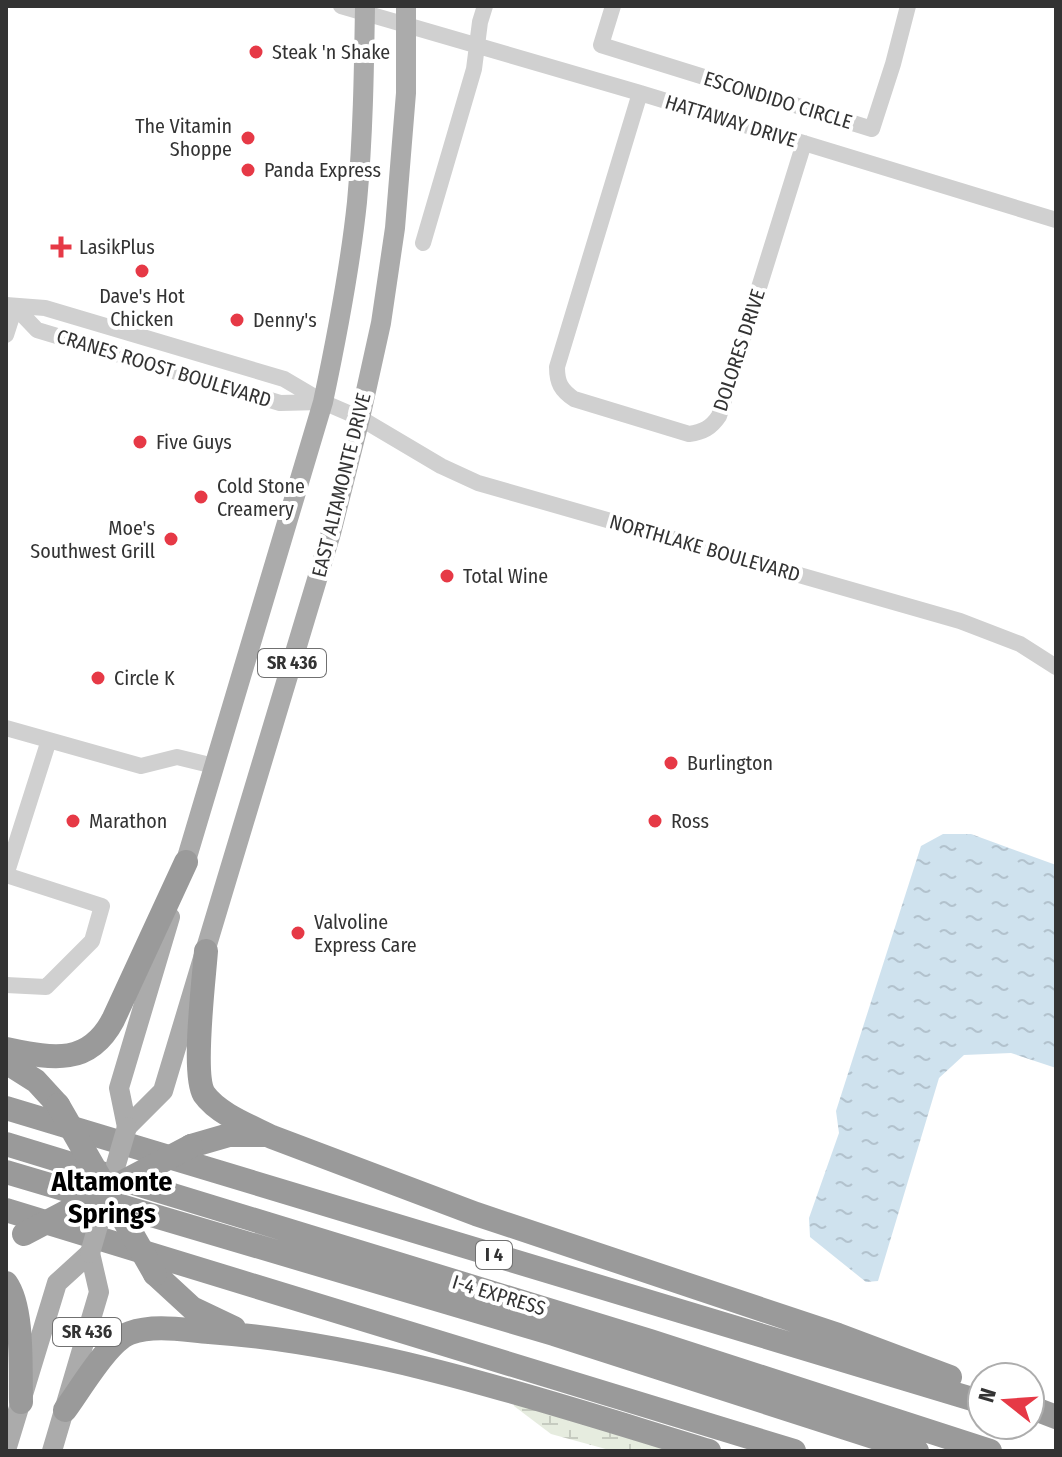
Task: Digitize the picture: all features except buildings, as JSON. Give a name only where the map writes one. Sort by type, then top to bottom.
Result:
[{"type":"highway","points":[[6,1049],[67,1057],[83,1053],[100,1040],[113,1020],[186,862]]},
{"type":"highway","points":[[206,951],[200,1086],[213,1104],[272,1137]]},
{"type":"highway","points":[[6,1062],[36,1081],[58,1105],[155,1274],[192,1308],[225,1325],[255,1335]]},
{"type":"highway","name":"I 4","points":[[6,1108],[966,1397]]},
{"type":"highway","points":[[15,1236],[191,1146],[229,1135],[254,1133],[272,1137],[476,1214],[838,1335],[966,1383]]},
{"type":"highway","name":"I-4 EXPRESS","points":[[6,1144],[650,1341],[990,1451]]},
{"type":"highway","name":"I-4 EXPRESS","points":[[6,1172],[554,1334],[917,1451]]},
{"type":"highway","points":[[6,1210],[794,1451]]},
{"type":"highway","points":[[6,1283],[14,1299],[17,1317],[21,1402]]},
{"type":"highway","points":[[65,1410],[108,1349],[129,1333],[163,1329],[255,1335],[379,1358],[550,1403],[709,1451]]},
{"type":"main road","name":"EAST ALTAMONTE DRIVE","points":[[186,862],[323,402],[357,204],[364,106],[365,10]]},
{"type":"main road","name":"EAST ALTAMONTE DRIVE","points":[[206,951],[331,533],[381,323],[395,228],[406,93],[406,15]]},
{"type":"main road","name":"SR 436","points":[[127,1127],[119,1088],[186,862]]},
{"type":"main road","name":"SR 436","points":[[52,1451],[99,1292],[90,1253],[127,1127],[163,1091],[206,951]]},
{"type":"main road","name":"SR 436","points":[[7,1442],[57,1283],[90,1253]]},
{"type":"street","name":"HATTAWAY DRIVE","points":[[341,6],[406,15],[476,45],[1056,220]]},
{"type":"street","points":[[423,243],[474,69],[485,6]]},
{"type":"street","name":"ESCONDIDO CIRCLE","points":[[613,6],[601,45],[872,129],[908,6]]},
{"type":"street","name":"DOLORES DRIVE","points":[[640,93],[557,367],[557,380],[563,391],[574,399],[689,434],[712,426],[719,416],[804,143]]},
{"type":"street","points":[[6,335],[10,306]]},
{"type":"street","name":"CRANES ROOST BOULEVARD","points":[[10,306],[37,330],[50,334],[280,403],[323,402]]},
{"type":"street","name":"CRANES ROOST BOULEVARD","points":[[10,306],[45,308],[284,379],[323,402],[360,418]]},
{"type":"street","name":"NORTHLAKE BOULEVARD","points":[[360,418],[441,466],[478,483],[960,621],[1020,644],[1056,667]]},
{"type":"street","points":[[6,728],[141,766],[177,757],[214,766]]},
{"type":"street","points":[[6,985],[46,987],[92,941],[102,906],[6,875],[49,740]]},
{"type":"green space","points":[[513,1400],[687,1451],[613,1451],[551,1434],[514,1406]]},
{"type":"water","points":[[943,834],[971,834],[1056,865],[1056,1068],[1011,1053],[964,1055],[939,1078],[878,1281],[866,1282],[810,1237],[809,1218],[839,1133],[836,1111],[921,846]]},
{"type":"place","name":"Steak 'n Shake","points":[[256,52]]},
{"type":"place","name":"The Vitamin Shoppe","points":[[248,138]]},
{"type":"place","name":"Panda Express","points":[[248,170]]},
{"type":"place","name":"LasikPlus","points":[[61,247]]},
{"type":"place","name":"Dave's Hot Chicken","points":[[142,271]]},
{"type":"place","name":"Denny's","points":[[237,320]]},
{"type":"place","name":"Five Guys","points":[[140,442]]},
{"type":"place","name":"Cold Stone Creamery","points":[[201,497]]},
{"type":"place","name":"Moe's Southwest Grill","points":[[171,539]]},
{"type":"place","name":"Total Wine","points":[[447,576]]},
{"type":"place","name":"Circle K","points":[[98,678]]},
{"type":"place","name":"Burlington","points":[[671,763]]},
{"type":"place","name":"Marathon","points":[[73,821]]},
{"type":"place","name":"Ross","points":[[655,821]]},
{"type":"place","name":"Valvoline Express Care","points":[[298,933]]},
{"type":"district","name":"Altamonte Springs","points":[[112,1197]]}]
